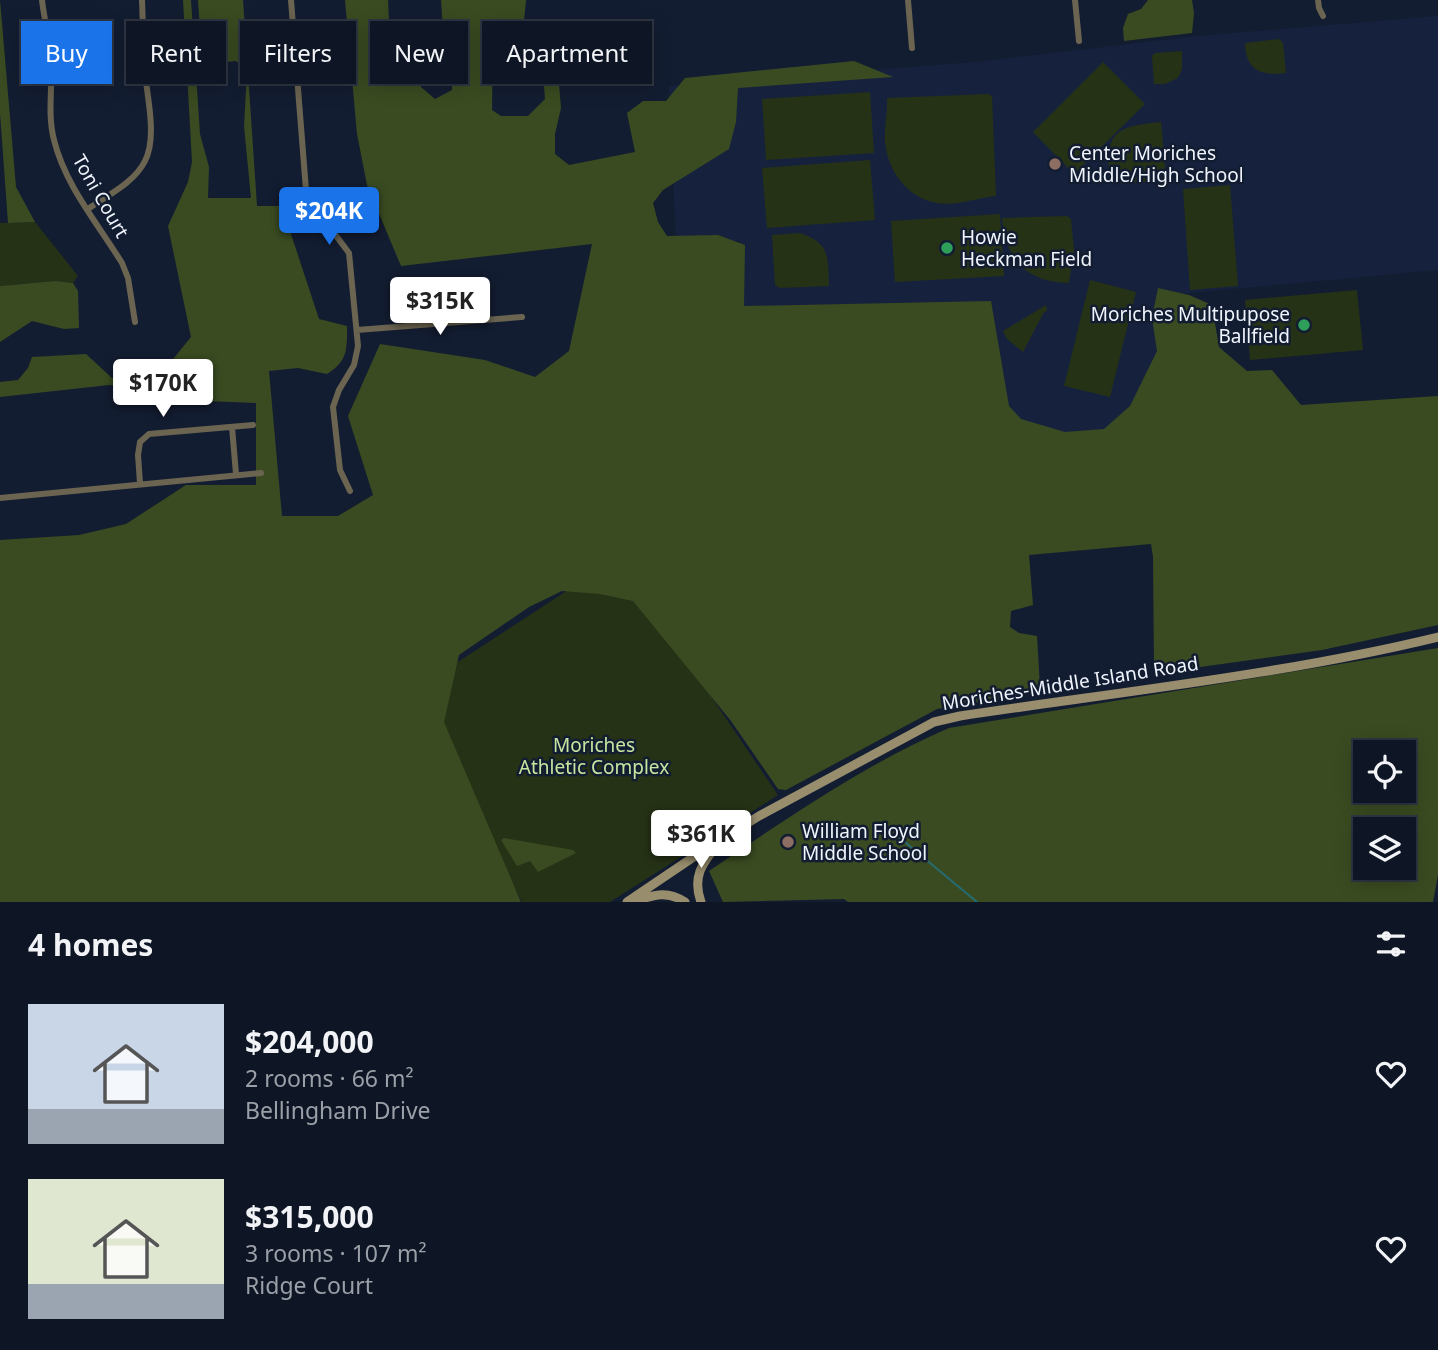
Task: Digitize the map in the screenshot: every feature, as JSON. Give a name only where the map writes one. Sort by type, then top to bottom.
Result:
[{"type":"main road","name":"Moriches-Middle Island Road","points":[[627,902],[724,837],[940,720],[1265,671],[1438,637]]},
{"type":"main road","points":[[701,902],[697,885],[700,867],[724,837]]},
{"type":"main road","points":[[633,902],[660,894],[673,895],[685,902]]},
{"type":"street","name":"Toni Court","points":[[42,0],[49,28],[52,62],[50,116],[54,139],[65,172],[122,263],[128,278],[135,322]]},
{"type":"street","points":[[88,209],[130,180],[145,162],[149,152],[151,134],[144,65],[142,0]]},
{"type":"street","points":[[291,0],[306,190],[311,211],[331,229],[349,253],[358,346],[354,365],[339,390],[334,407],[334,428],[340,470],[350,491]]},
{"type":"street","points":[[908,0],[912,48]]},
{"type":"street","points":[[1074,0],[1079,41]]},
{"type":"street","points":[[1318,0],[1323,16]]},
{"type":"street","points":[[357,330],[522,317]]},
{"type":"street","points":[[140,483],[140,442],[149,434],[253,425]]},
{"type":"street","points":[[232,427],[236,474]]},
{"type":"street","points":[[0,498],[261,472]]},
{"type":"shaded area","name":"Center Moriches Middle/High School","points":[[1438,16],[1438,270],[1166,295],[1144,431],[1002,439],[744,316],[740,241],[676,242],[669,86],[975,62],[1198,36]]},
{"type":"green space","points":[[0,0],[16,187],[35,222],[8,223],[0,113]]},
{"type":"green space","points":[[183,0],[191,0],[192,21],[184,21]]},
{"type":"green space","points":[[198,0],[243,0],[244,21],[240,21],[240,65],[236,61],[226,62],[226,21],[199,21]]},
{"type":"green space","points":[[345,0],[388,0],[389,21],[370,21],[370,84],[420,84],[435,99],[452,90],[452,84],[468,84],[468,21],[442,21],[441,0],[526,0],[524,21],[482,21],[482,84],[492,84],[492,110],[501,116],[528,116],[545,99],[544,84],[559,84],[561,108],[555,134],[555,154],[569,165],[635,152],[627,113],[643,101],[666,101],[685,78],[854,61],[893,77],[738,88],[736,122],[729,149],[663,190],[653,203],[658,222],[667,236],[718,235],[745,245],[744,306],[991,301],[1009,406],[1021,419],[1065,432],[1104,429],[1130,406],[1157,351],[1152,318],[1158,288],[1189,295],[1212,305],[1219,347],[1247,371],[1272,370],[1301,405],[1438,396],[1438,625],[1322,650],[1172,671],[1158,677],[1154,669],[1151,544],[1029,555],[1033,605],[1011,611],[1010,627],[1019,633],[1037,636],[1040,687],[1035,693],[937,709],[786,790],[778,789],[731,721],[633,601],[600,594],[562,591],[529,607],[459,655],[444,722],[521,902],[0,902],[0,540],[79,535],[126,524],[186,485],[256,485],[256,403],[205,401],[163,390],[109,385],[0,397],[0,382],[18,380],[28,368],[32,357],[86,354],[112,378],[156,380],[191,337],[168,226],[188,182],[192,162],[188,84],[197,84],[200,134],[209,167],[208,198],[251,198],[244,126],[246,84],[249,84],[257,206],[296,206],[291,234],[319,319],[347,326],[343,359],[327,374],[298,368],[269,371],[282,516],[338,516],[373,495],[348,416],[380,344],[485,360],[535,377],[569,351],[592,244],[401,266],[367,185],[357,134],[353,84],[356,84],[356,21],[347,21]]},
{"type":"green space","points":[[1148,0],[1192,0],[1192,33],[1124,41],[1123,28],[1128,14],[1141,9]]},
{"type":"green space","points":[[1279,39],[1283,43],[1286,73],[1269,74],[1256,70],[1248,60],[1245,43]]},
{"type":"green space","points":[[1182,51],[1182,69],[1178,78],[1165,84],[1154,84],[1152,56],[1155,53]]},
{"type":"green space","points":[[1103,62],[1145,104],[1074,174],[1033,132]]},
{"type":"green space","points":[[870,92],[874,153],[766,160],[762,99]]},
{"type":"green space","points":[[992,96],[996,196],[944,204],[926,200],[908,189],[894,172],[887,152],[887,98]]},
{"type":"green space","points":[[1161,122],[1166,177],[1162,181],[1109,184],[1109,154],[1115,136],[1131,127]]},
{"type":"green space","points":[[870,160],[875,220],[767,228],[762,168]]},
{"type":"green space","points":[[1230,185],[1238,286],[1190,290],[1183,189]]},
{"type":"green space","name":"Howie Heckman Field","points":[[1000,214],[1004,276],[895,282],[891,221]]},
{"type":"green space","points":[[1067,216],[1071,219],[1074,250],[1069,283],[1054,282],[1030,273],[1021,266],[1008,246],[1002,218]]},
{"type":"green space","points":[[35,222],[78,276],[73,283],[55,281],[0,286],[0,223]]},
{"type":"green space","points":[[799,233],[822,246],[827,259],[829,286],[780,288],[775,285],[772,235]]},
{"type":"green space","points":[[1090,280],[1136,292],[1110,397],[1064,386]]},
{"type":"green space","points":[[55,281],[73,283],[78,291],[79,328],[64,329],[32,321],[0,342],[0,286]]},
{"type":"green space","name":"Moriches Multipupose Ballfield","points":[[1357,290],[1363,350],[1250,360],[1245,300]]},
{"type":"green space","points":[[1046,305],[1047,311],[1023,352],[1007,339],[1003,331]]},
{"type":"green space","name":"Moriches Athletic Complex","points":[[617,558],[778,795],[610,902],[522,902],[415,690]]},
{"type":"green space","points":[[1438,648],[1438,875],[1433,902],[848,902],[844,899],[723,902],[709,871],[796,813],[918,742],[949,728]]},
{"type":"green space","points":[[504,838],[573,850],[576,853],[538,872],[530,861],[517,866],[501,840]]},
{"type":"waterway","points":[[900,838],[977,902]]},
{"type":"place","name":"Center Moriches Middle/High School","points":[[1055,164]]},
{"type":"place","name":"Howie Heckman Field","points":[[947,248]]},
{"type":"place","name":"Moriches Multipupose Ballfield","points":[[1304,325]]},
{"type":"place","name":"William Floyd Middle School","points":[[788,842]]}]
